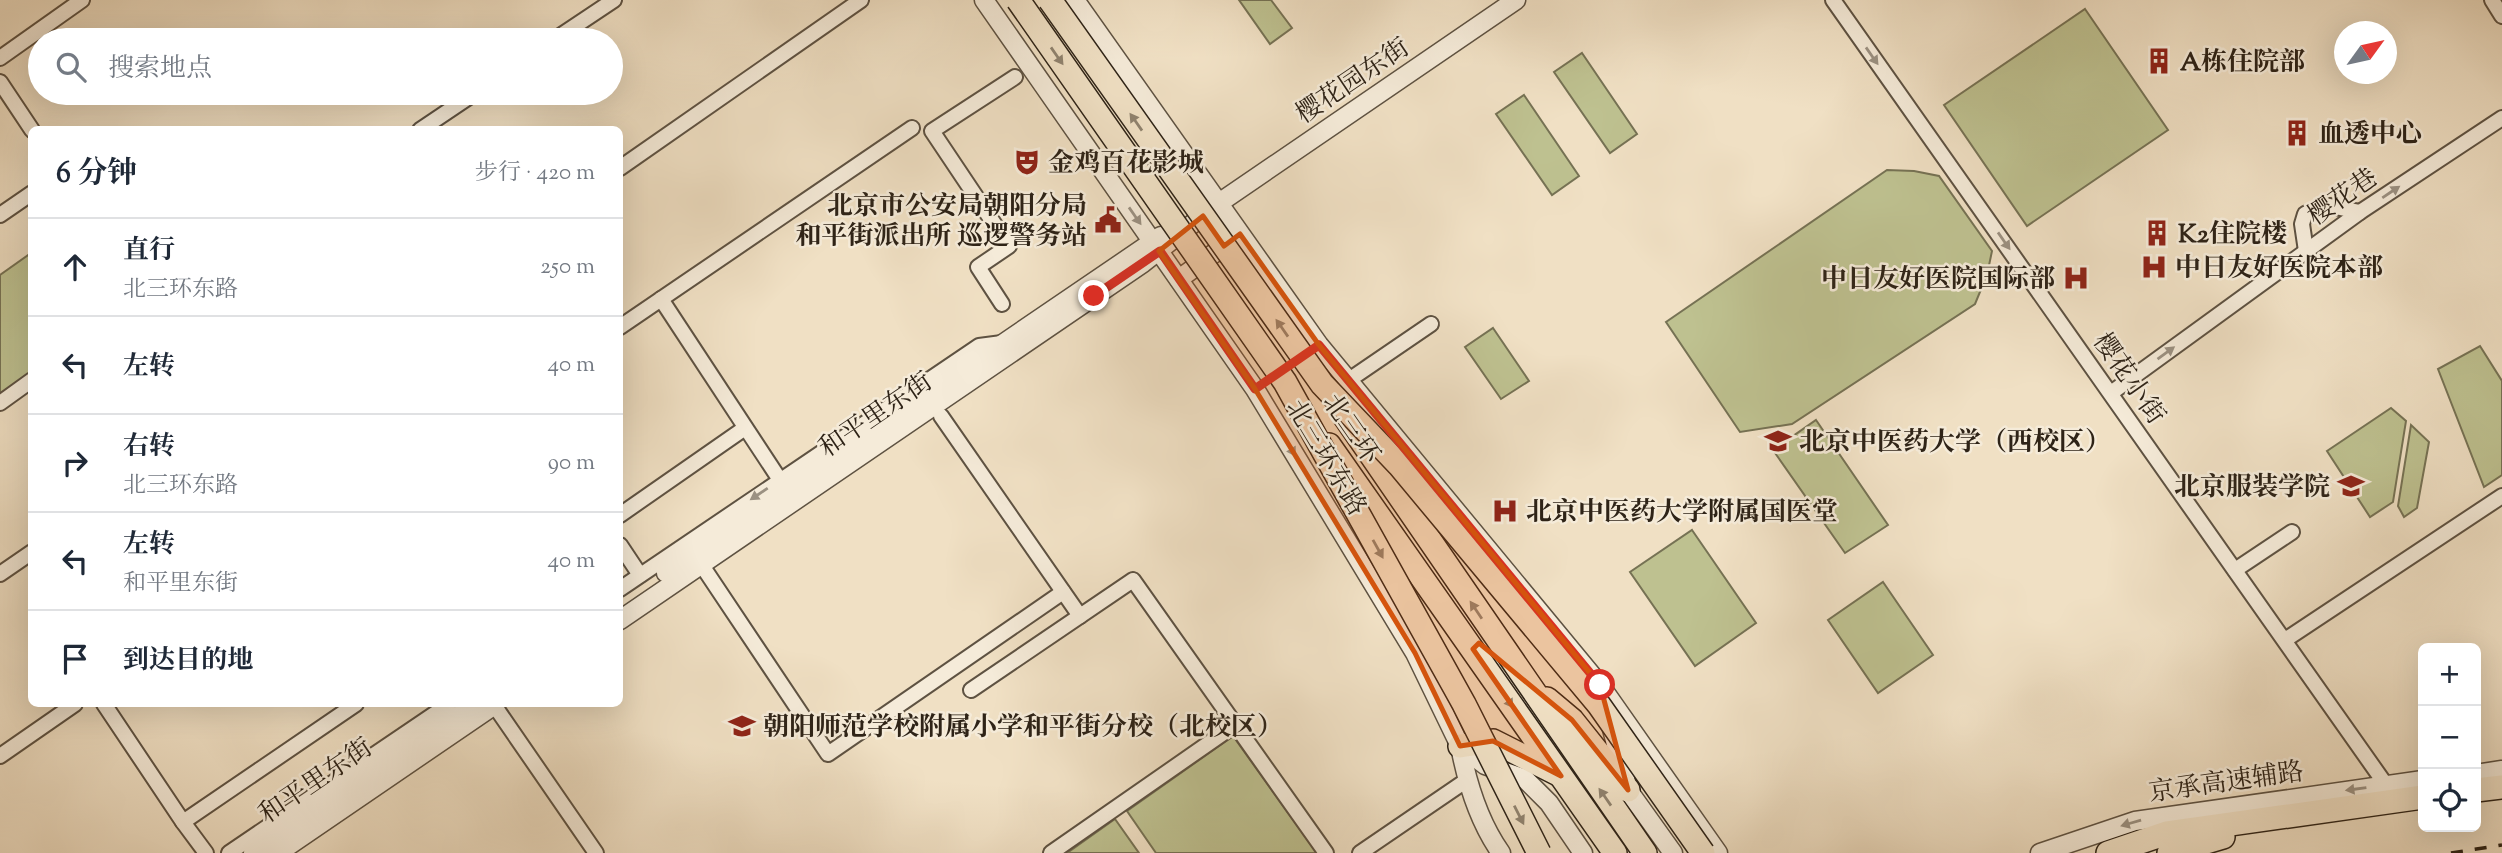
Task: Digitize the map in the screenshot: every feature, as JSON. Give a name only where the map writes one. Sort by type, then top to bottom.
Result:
[{"type":"highway","name":"北三环","points":[[1018,0],[1615,853]]},
{"type":"highway","name":"北三环","points":[[1050,0],[1322,384],[1645,853]]},
{"type":"highway","points":[[1286,382],[1464,704],[1539,853]]},
{"type":"highway","points":[[1322,384],[1399,465],[1599,705],[1703,853]]},
{"type":"highway","points":[[1523,679],[1572,720],[1628,790]]},
{"type":"highway","points":[[1460,746],[1493,741],[1561,776]]},
{"type":"highway","points":[[2109,853],[2166,834],[2418,798]]},
{"type":"highway","points":[[2169,853],[2314,812]]},
{"type":"street","points":[[42,28],[82,0]]},
{"type":"street","points":[[572,28],[614,0]]},
{"type":"street","points":[[623,165],[860,0]]},
{"type":"street","name":"北三环东路","points":[[984,0],[1255,389],[1415,653],[1460,746],[1485,765],[1525,779],[1549,803],[1583,853]]},
{"type":"street","points":[[1075,0],[1319,345],[1600,685],[1631,725],[1718,853]]},
{"type":"street","name":"樱花园东街","points":[[1156,246],[1516,0]]},
{"type":"street","points":[[2491,0],[2502,16]]},
{"type":"street","name":"樱花小街","points":[[1840,3],[2285,640],[2409,783]]},
{"type":"street","points":[[0,58],[28,38]]},
{"type":"street","points":[[1002,304],[978,267],[1009,246],[932,131],[1015,77]]},
{"type":"street","points":[[0,82],[29,126]]},
{"type":"street","points":[[426,126],[457,105]]},
{"type":"street","name":"樱花巷","points":[[2111,393],[2360,212],[2502,118]]},
{"type":"street","points":[[623,325],[912,128]]},
{"type":"street","points":[[0,215],[28,196]]},
{"type":"street","points":[[2306,251],[2302,223],[2305,214],[2325,205],[2360,212]]},
{"type":"street","points":[[1179,279],[1240,234]]},
{"type":"street","name":"和平里东街","points":[[623,603],[1002,343],[1156,246]]},
{"type":"street","name":"和平里东街","points":[[623,618],[1156,246]]},
{"type":"street","points":[[661,299],[780,480]]},
{"type":"street","points":[[1349,380],[1431,324]]},
{"type":"street","points":[[623,587],[979,346],[1002,343]]},
{"type":"street","points":[[1255,389],[1319,345]]},
{"type":"street","points":[[0,402],[28,383]]},
{"type":"street","points":[[941,416],[1080,616]]},
{"type":"street","points":[[623,514],[745,428]]},
{"type":"street","points":[[2285,640],[2502,496]]},
{"type":"street","points":[[2235,569],[2292,532]]},
{"type":"street","points":[[623,550],[640,575]]},
{"type":"street","points":[[0,573],[28,555]]},
{"type":"street","points":[[701,564],[828,754],[1063,592]]},
{"type":"street","points":[[971,690],[1133,580],[1325,853]]},
{"type":"street","points":[[1600,685],[1628,790],[1672,853]]},
{"type":"street","points":[[0,756],[71,707]]},
{"type":"street","points":[[106,707],[206,853]]},
{"type":"street","points":[[183,822],[352,707]]},
{"type":"street","points":[[229,853],[445,707]]},
{"type":"street","name":"和平里东街","points":[[253,853],[484,707]]},
{"type":"street","name":"和平里东街","points":[[278,853],[485,707]]},
{"type":"street","points":[[491,707],[596,853]]},
{"type":"street","points":[[1051,853],[1235,724]]},
{"type":"street","points":[[1460,746],[1467,780],[1492,839],[1501,853]]},
{"type":"street","points":[[1360,853],[1485,765]]},
{"type":"street","name":"京承高速辅路","points":[[2040,853],[2135,821],[2409,783]]},
{"type":"highlighted area","points":[[1203,216],[1224,246],[1240,234],[1319,345],[1600,685],[1628,790],[1572,720],[1479,643],[1473,649],[1561,776],[1493,741],[1460,746],[1415,653],[1255,389],[1159,251]]},
{"type":"green space","points":[[1239,0],[1271,0],[1292,28],[1270,44]]},
{"type":"green space","points":[[2085,9],[2168,130],[2027,226],[1944,105]]},
{"type":"green space","points":[[1582,53],[1637,134],[1610,153],[1554,72]]},
{"type":"green space","points":[[1524,95],[1579,176],[1552,195],[1496,114]]},
{"type":"green space","points":[[1887,170],[1914,171],[1939,176],[1992,251],[1987,275],[1975,304],[1792,424],[1740,432],[1666,322]]},
{"type":"green space","points":[[28,255],[28,376],[0,396],[0,275]]},
{"type":"green space","points":[[1493,328],[1529,381],[1501,399],[1465,347]]},
{"type":"green space","points":[[2480,346],[2502,381],[2502,475],[2484,487],[2438,369]]},
{"type":"green space","points":[[2391,408],[2406,421],[2393,502],[2370,517],[2327,451]]},
{"type":"green space","points":[[1816,420],[1888,525],[1845,553],[1773,450]]},
{"type":"green space","points":[[2411,425],[2429,442],[2417,508],[2404,517],[2398,506]]},
{"type":"green space","points":[[1692,530],[1756,623],[1695,666],[1630,572]]},
{"type":"green space","points":[[1883,582],[1933,655],[1878,693],[1828,620]]},
{"type":"green space","points":[[1233,736],[1317,853],[1156,853],[1127,811]]},
{"type":"green space","points":[[1115,819],[1139,853],[1067,853]]},
{"type":"railway","points":[[2451,853],[2502,845]]},
{"type":"place","name":"A栋住院部","points":[[2159,61]]},
{"type":"place","name":"血透中心","points":[[2297,133]]},
{"type":"place","name":"金鸡百花影城","points":[[1027,162]]},
{"type":"place","name":"北京市公安局朝阳分局 和平街派出所 巡逻警务站","points":[[1108,220]]},
{"type":"place","name":"K2住院楼","points":[[2157,233]]},
{"type":"place","name":"中日友好医院本部","points":[[2154,267]]},
{"type":"place","name":"中日友好医院国际部","points":[[2076,278]]},
{"type":"place","name":"北京中医药大学（西校区）","points":[[1778,441]]},
{"type":"place","name":"北京服装学院","points":[[2351,486]]},
{"type":"place","name":"北京中医药大学附属国医堂","points":[[1505,511]]},
{"type":"place","name":"朝阳师范学校附属小学和平街分校（北校区）","points":[[742,726]]},
{"type":"route","points":[[1094,296],[1160,251],[1255,389],[1319,345],[1600,685]]}]
